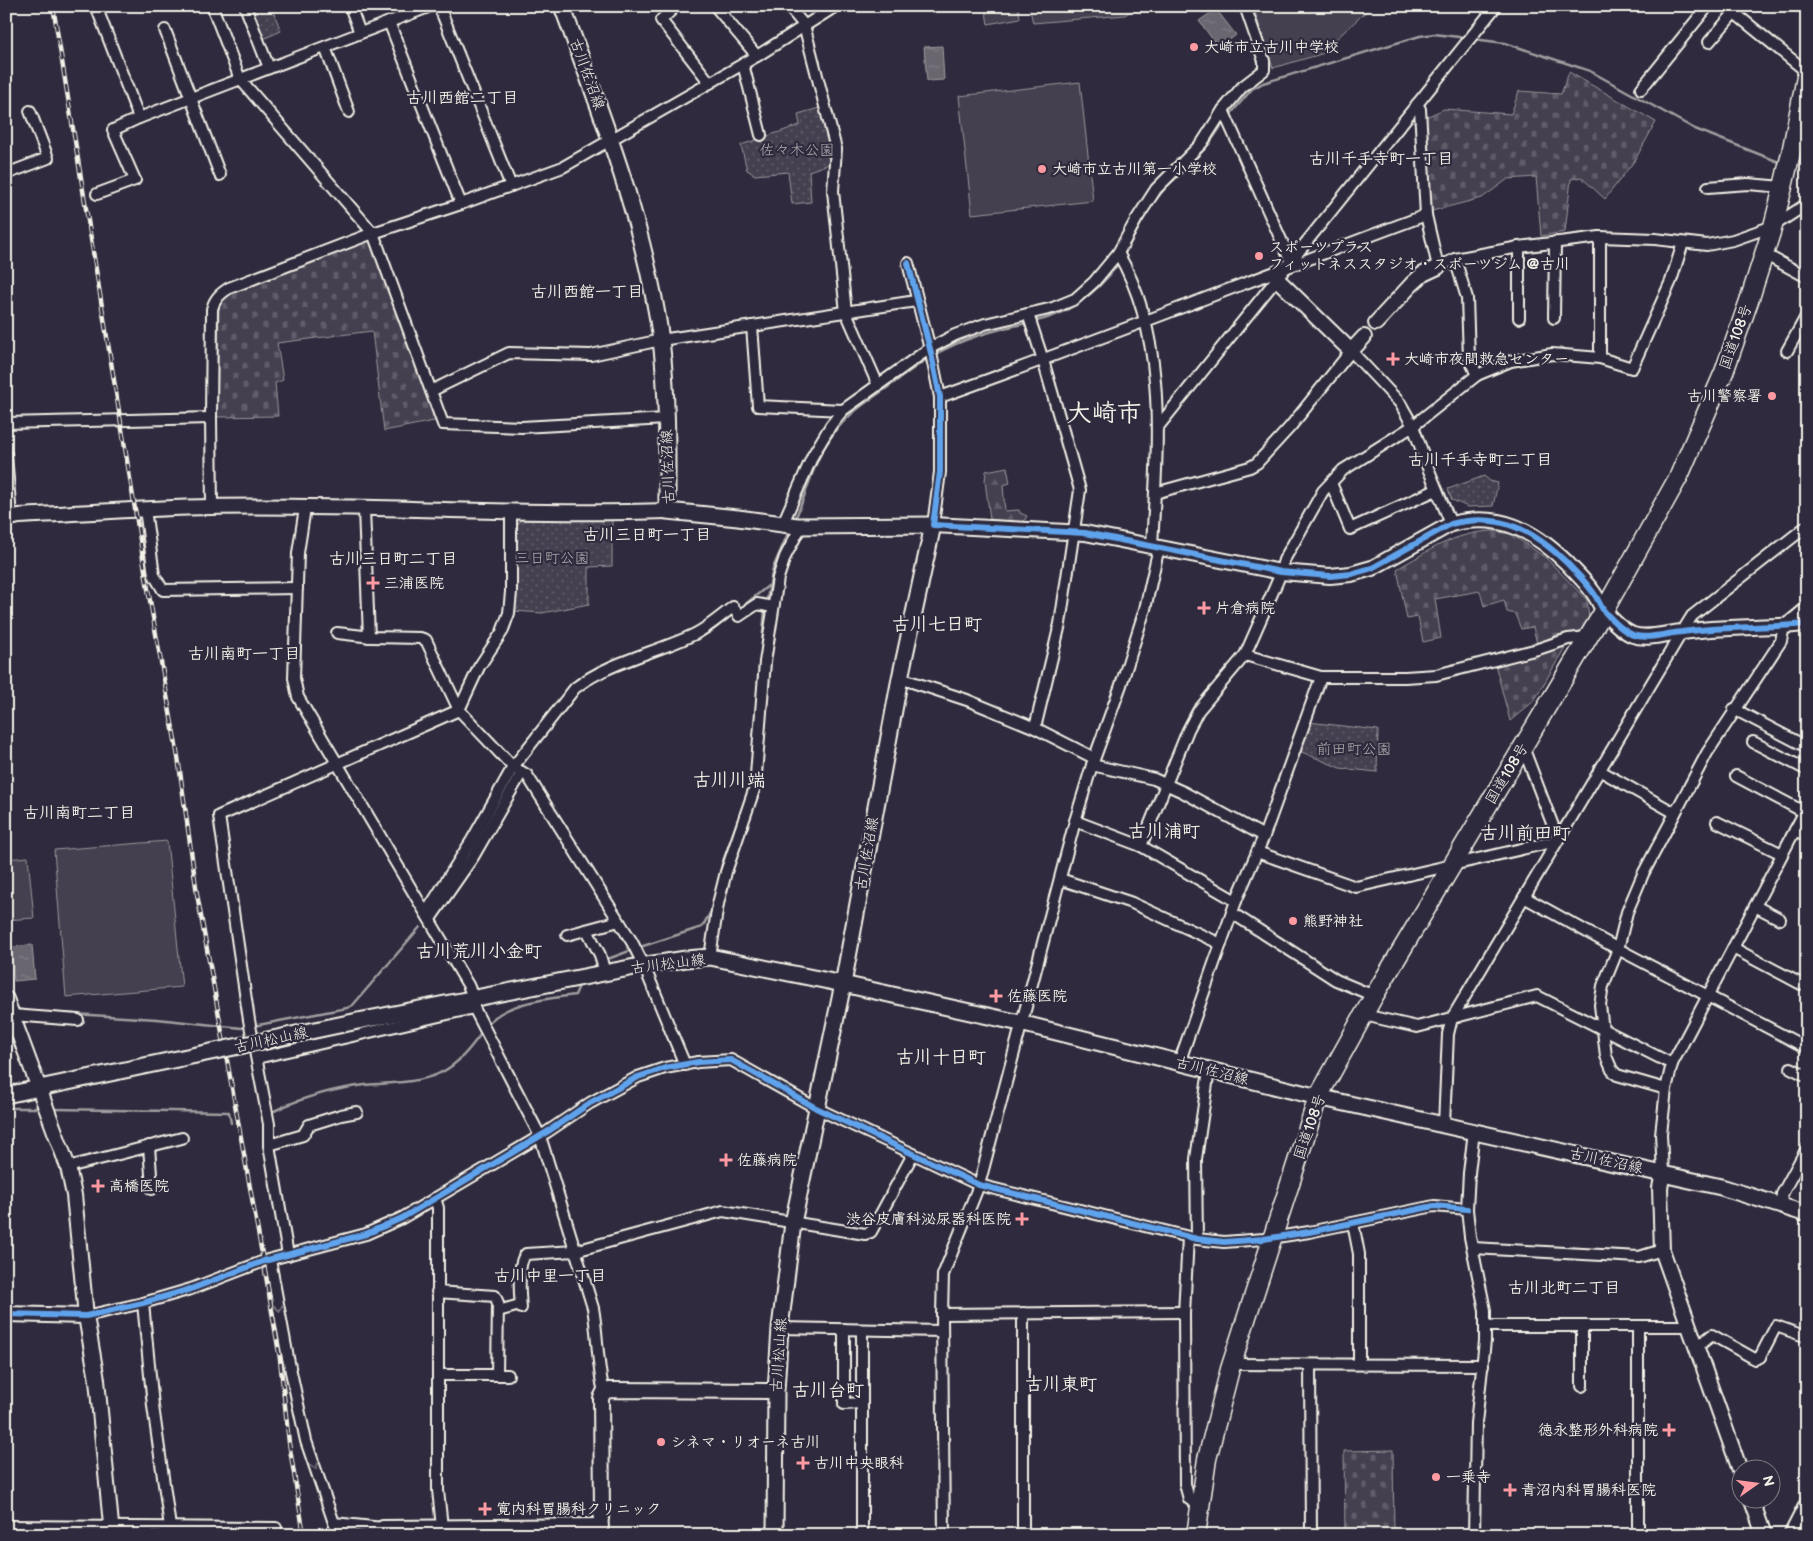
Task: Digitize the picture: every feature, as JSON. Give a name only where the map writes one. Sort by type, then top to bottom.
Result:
[{"type":"highway","name":"国道108号","points":[[1196,1535],[1207,1459],[1232,1364],[1318,1096],[1374,996],[1604,611],[1679,476],[1724,372],[1773,226],[1807,72]]},
{"type":"main road","name":"古川佐沼線","points":[[562,6],[611,140],[635,216],[649,274],[661,340],[666,419],[668,511],[792,525],[933,525],[900,678],[844,984],[1020,1023],[1318,1096],[1663,1173],[1721,1187],[1807,1214]]},
{"type":"main road","name":"古川松山線","points":[[6,1095],[358,1021],[474,1004],[641,960],[710,957],[844,984],[816,1108],[794,1222],[780,1328],[776,1391],[775,1535]]},
{"type":"street","points":[[96,6],[139,118]]},
{"type":"street","points":[[212,6],[240,79],[373,233],[443,424],[522,427],[666,419]]},
{"type":"street","points":[[245,6],[269,68]]},
{"type":"street","points":[[350,6],[360,33]]},
{"type":"street","points":[[97,194],[135,180],[113,130],[139,118],[431,6]]},
{"type":"street","points":[[439,6],[511,186]]},
{"type":"street","points":[[676,6],[661,20],[710,83]]},
{"type":"street","points":[[715,6],[757,56]]},
{"type":"street","points":[[788,6],[804,25],[836,149],[833,191],[846,312],[878,385]]},
{"type":"street","points":[[212,507],[212,309],[214,301],[220,294],[229,288],[373,233],[563,167],[757,56],[836,6]]},
{"type":"street","points":[[710,957],[718,904],[726,872],[755,787],[768,606],[785,557],[792,525],[813,455],[831,425],[843,410],[878,385],[931,353],[955,335],[985,324],[1030,320],[1074,299],[1121,257],[1136,220],[1156,189],[1226,116],[1242,87],[1264,70],[1264,61],[1245,6]]},
{"type":"street","points":[[1157,428],[1496,6]]},
{"type":"street","points":[[1641,88],[1708,6]]},
{"type":"street","points":[[1709,42],[1730,10],[1807,72]]},
{"type":"street","points":[[389,22],[461,204]]},
{"type":"street","points":[[165,30],[220,176]]},
{"type":"street","points":[[325,47],[350,112]]},
{"type":"street","points":[[743,64],[761,135]]},
{"type":"street","points":[[1417,104],[1420,110],[1426,215],[1438,267]]},
{"type":"street","points":[[6,174],[48,158],[30,111]]},
{"type":"street","points":[[1226,116],[1289,264]]},
{"type":"street","points":[[1708,187],[1748,184],[1783,187]]},
{"type":"street","points":[[1376,323],[1423,274],[1455,259],[1518,247],[1600,236],[1655,239],[1707,245],[1734,240],[1773,226],[1807,204]]},
{"type":"street","points":[[940,397],[1043,360],[1289,264],[1426,215]]},
{"type":"street","points":[[1600,236],[1600,358]]},
{"type":"street","points":[[1554,318],[1555,242]]},
{"type":"street","points":[[1141,846],[1188,730],[1198,711],[1245,655],[1281,572],[1284,560],[1323,491],[1343,470],[1413,426],[1477,375],[1511,361],[1552,354],[1600,358],[1632,368],[1671,281],[1683,243]]},
{"type":"street","points":[[1518,247],[1520,318]]},
{"type":"street","points":[[1764,254],[1807,278]]},
{"type":"street","points":[[944,1535],[943,1275],[979,1185],[1020,1023],[1075,821],[1142,618],[1155,547],[1157,428],[1152,349],[1145,321],[1121,257]]},
{"type":"street","points":[[1455,259],[1467,298],[1469,358],[1477,375]]},
{"type":"street","points":[[908,263],[940,397],[940,472],[933,525],[1072,532],[1281,572],[1330,576],[1351,574],[1372,568],[1451,524],[1462,521],[1492,521],[1522,528],[1538,538],[1557,554],[1593,592],[1604,611],[1632,635],[1647,637],[1682,632],[1807,624]]},
{"type":"street","points":[[1277,279],[1351,351],[1400,403],[1413,426],[1436,490],[1451,524]]},
{"type":"street","points":[[431,391],[509,353],[591,355],[661,340],[916,301]]},
{"type":"street","points":[[1787,351],[1807,315]]},
{"type":"street","points":[[1030,320],[1080,490],[1072,532],[1060,624],[1035,728]]},
{"type":"street","points":[[752,326],[758,406],[843,410]]},
{"type":"street","points":[[1155,493],[1250,467],[1257,463],[1290,428],[1364,337]]},
{"type":"street","points":[[6,423],[211,418]]},
{"type":"street","points":[[6,454],[9,518],[144,509],[212,507],[511,513],[668,511]]},
{"type":"street","points":[[1331,483],[1350,529],[1436,490]]},
{"type":"street","points":[[270,1260],[306,1441],[334,1523],[384,1531],[442,1527],[600,1531],[601,1398],[604,1392],[600,1377],[596,1327],[593,1308],[540,1136],[481,1024],[468,985],[336,764],[298,697],[295,688],[298,552],[305,508]]},
{"type":"street","points":[[144,509],[154,576],[163,590],[297,588]]},
{"type":"street","points":[[364,509],[369,636]]},
{"type":"street","points":[[288,1255],[269,1145],[268,1124],[219,816],[459,710],[479,667],[502,632],[509,614],[511,592],[511,513]]},
{"type":"street","points":[[1444,1124],[1448,1034],[1452,1018],[1682,632],[1692,616],[1807,526]]},
{"type":"street","points":[[428,916],[473,857],[518,769],[568,696],[584,681],[697,632],[733,607],[739,616],[757,604],[768,606]]},
{"type":"street","points":[[1666,1089],[1617,1075],[1612,1070],[1606,1056],[1602,1029],[1600,1005],[1603,986],[1618,949],[1627,912],[1643,874],[1707,753],[1734,709],[1781,641],[1784,626],[1807,607]]},
{"type":"street","points":[[337,632],[426,640],[459,710],[518,769],[527,775],[633,943],[685,1065]]},
{"type":"street","points":[[1245,655],[1321,677],[1405,677],[1436,675],[1538,650],[1568,639],[1588,637]]},
{"type":"street","points":[[1179,1063],[1236,901],[1264,836],[1321,677]]},
{"type":"street","points":[[900,678],[967,700],[1035,728],[1093,762],[1154,779],[1264,836]]},
{"type":"street","points":[[1734,709],[1807,747]]},
{"type":"street","points":[[1753,742],[1807,770]]},
{"type":"street","points":[[1523,747],[1558,840]]},
{"type":"street","points":[[1599,770],[1675,813]]},
{"type":"street","points":[[1736,776],[1806,810],[1672,1064],[1666,1089],[1661,1134],[1663,1173],[1660,1188],[1662,1250],[1736,1458]]},
{"type":"street","points":[[1075,821],[1141,846],[1236,901]]},
{"type":"street","points":[[1717,822],[1782,854]]},
{"type":"street","points":[[1795,830],[1807,836]]},
{"type":"street","points":[[1257,852],[1356,887],[1558,840]]},
{"type":"street","points":[[1060,878],[1132,903],[1221,944]]},
{"type":"street","points":[[1524,897],[1618,949],[1807,1048]]},
{"type":"street","points":[[1755,906],[1780,919]]},
{"type":"street","points":[[1232,913],[1336,980],[1374,996]]},
{"type":"street","points":[[567,935],[619,921]]},
{"type":"street","points":[[587,930],[600,955],[604,970]]},
{"type":"street","points":[[1733,948],[1801,984]]},
{"type":"street","points":[[1364,1015],[1417,1027],[1537,996],[1672,1064]]},
{"type":"street","points":[[6,999],[9,1012],[68,1166],[74,1195],[86,1316],[97,1380],[112,1531]]},
{"type":"street","points":[[257,1058],[474,1004]]},
{"type":"street","points":[[9,1012],[78,1020]]},
{"type":"street","points":[[6,1314],[86,1316],[143,1303],[217,1280],[270,1260],[366,1234],[402,1218],[540,1136],[590,1103],[638,1077],[664,1068],[731,1060],[816,1108],[979,1185],[1193,1238],[1224,1242],[1273,1238],[1434,1206],[1467,1209]]},
{"type":"street","points":[[1791,1068],[1807,1076]]},
{"type":"street","points":[[1200,1506],[1189,1499],[1185,1484],[1184,1312],[1193,1238],[1196,1159],[1209,1070]]},
{"type":"street","points":[[269,1145],[303,1135],[309,1125],[340,1115],[357,1112]]},
{"type":"street","points":[[1474,1131],[1467,1209],[1485,1310],[1483,1365],[1476,1422],[1474,1535]]},
{"type":"street","points":[[68,1166],[182,1138]]},
{"type":"street","points":[[149,1146],[152,1189]]},
{"type":"street","points":[[1781,1205],[1782,1194],[1807,1148]]},
{"type":"street","points":[[498,1311],[521,1306],[520,1272],[523,1258],[526,1254],[575,1251],[723,1211],[865,1234],[871,1232],[913,1154]]},
{"type":"street","points":[[435,1198],[438,1208],[438,1490],[442,1527]]},
{"type":"street","points":[[1353,1223],[1359,1254],[1359,1364]]},
{"type":"street","points":[[1473,1248],[1639,1257],[1662,1250]]},
{"type":"street","points":[[437,1292],[494,1296],[498,1303],[497,1375]]},
{"type":"street","points":[[143,1303],[153,1406],[170,1527]]},
{"type":"street","points":[[942,1314],[1184,1312]]},
{"type":"street","points":[[1023,1314],[1023,1535]]},
{"type":"street","points":[[1485,1326],[1690,1326]]},
{"type":"street","points":[[1697,1347],[1712,1335],[1754,1359],[1760,1357],[1776,1326],[1807,1337]]},
{"type":"street","points":[[1582,1327],[1582,1386]]},
{"type":"street","points":[[1638,1327],[1638,1535]]},
{"type":"street","points":[[780,1328],[942,1331]]},
{"type":"street","points":[[844,1329],[844,1404],[862,1403]]},
{"type":"street","points":[[862,1330],[862,1535]]},
{"type":"street","points":[[1232,1364],[1483,1365]]},
{"type":"street","points":[[1310,1365],[1311,1535]]},
{"type":"street","points":[[438,1375],[508,1375]]},
{"type":"street","points":[[604,1392],[610,1390],[776,1391]]},
{"type":"street","points":[[1789,1535],[1807,1500]]},
{"type":"street","points":[[1755,1508],[1764,1535]]},
{"type":"street","points":[[6,1526],[112,1531],[170,1527],[276,1528],[277,1535]]},
{"type":"green space","points":[[251,6],[271,6],[281,31],[263,39]]},
{"type":"green space","points":[[985,6],[1018,6],[1020,18],[988,24]]},
{"type":"green space","points":[[1029,6],[1138,6],[1125,15],[1033,23]]},
{"type":"green space","points":[[1253,6],[1372,6],[1333,42],[1335,50],[1273,68]]},
{"type":"green space","points":[[1569,72],[1656,122],[1635,160],[1605,199],[1581,177],[1571,179],[1565,232],[1541,236],[1536,177],[1508,179],[1482,198],[1428,212],[1426,117],[1444,109],[1511,114],[1519,91],[1561,94]]},
{"type":"green space","points":[[1080,82],[1093,201],[972,214],[959,96]]},
{"type":"green space","name":"佐々木公園","points":[[823,107],[833,150],[832,163],[809,171],[811,202],[792,204],[788,172],[755,175],[747,170],[741,145],[800,125],[798,114]]},
{"type":"green space","points":[[366,239],[374,242],[439,420],[384,431],[372,331],[277,343],[283,380],[275,383],[278,416],[217,417],[219,305],[223,295]]},
{"type":"green space","points":[[1007,467],[1010,483],[1003,485],[1005,511],[1019,510],[1020,513],[1027,516],[1023,523],[990,519],[985,481],[986,471]]},
{"type":"green space","points":[[1484,476],[1490,481],[1498,483],[1493,506],[1468,507],[1452,500],[1448,489]]},
{"type":"green space","name":"三日町公園","points":[[612,519],[612,566],[589,567],[589,604],[542,613],[514,611],[515,528],[521,520]]},
{"type":"green space","points":[[1492,531],[1511,534],[1546,558],[1587,600],[1589,619],[1580,631],[1556,635],[1537,644],[1533,627],[1521,629],[1515,614],[1507,612],[1504,600],[1484,606],[1480,591],[1435,599],[1441,638],[1423,642],[1418,617],[1407,619],[1397,569],[1431,549],[1454,539],[1478,532]]},
{"type":"green space","points":[[1568,642],[1534,701],[1510,721],[1495,664]]},
{"type":"green space","name":"前田町公園","points":[[1308,722],[1378,730],[1377,772],[1340,768],[1297,750]]},
{"type":"green space","points":[[167,841],[182,987],[66,997],[54,850]]},
{"type":"green space","points":[[28,857],[34,918],[6,920],[6,859]]},
{"type":"green space","points":[[1393,1450],[1394,1535],[1345,1535],[1344,1451]]},
{"type":"water","points":[[1216,9],[1236,35],[1219,48],[1199,21]]},
{"type":"water","points":[[942,46],[944,80],[927,81],[924,47]]},
{"type":"water","points":[[32,945],[35,979],[14,981],[11,947]]},
{"type":"waterway","points":[[1229,116],[1252,89],[1263,83],[1420,36],[1434,34],[1467,38]]},
{"type":"waterway","points":[[1473,39],[1505,43],[1590,71],[1695,129],[1779,162]]},
{"type":"waterway","points":[[1123,257],[1150,207],[1166,187],[1209,144],[1224,122]]},
{"type":"waterway","points":[[1799,162],[1807,159]]},
{"type":"waterway","points":[[1032,322],[1058,314],[1081,301],[1101,284],[1119,263]]},
{"type":"waterway","points":[[934,355],[979,335],[1027,323]]},
{"type":"waterway","points":[[795,519],[819,456],[838,427],[862,405],[929,358]]},
{"type":"waterway","points":[[766,604],[773,568],[789,531]]},
{"type":"waterway","points":[[738,610],[768,586]]},
{"type":"waterway","points":[[758,691],[765,609]]},
{"type":"waterway","points":[[697,638],[713,630],[734,613]]},
{"type":"waterway","points":[[600,678],[646,659]]},
{"type":"waterway","points":[[637,948],[702,927],[712,910],[722,864],[744,803]]},
{"type":"waterway","points":[[253,1026],[347,1008],[353,1005],[420,927]]},
{"type":"waterway","points":[[605,960],[632,950]]},
{"type":"waterway","points":[[591,968],[600,962]]},
{"type":"waterway","points":[[486,1026],[494,1018],[515,1007],[539,1000],[575,995],[579,986]]},
{"type":"waterway","points":[[16,1008],[23,1011],[157,1019],[247,1027]]},
{"type":"waterway","points":[[274,1111],[330,1091],[365,1085],[414,1081],[440,1073],[459,1060],[483,1031]]},
{"type":"waterway","points":[[6,1108],[37,1108]]},
{"type":"waterway","points":[[55,1109],[229,1112],[231,1123]]},
{"type":"railway","points":[[53,6],[149,595],[178,757],[197,894],[280,1359],[289,1443],[304,1535]]},
{"type":"cycle path","points":[[908,263],[940,397],[940,472],[933,525],[1085,533],[1281,572],[1330,576],[1351,574],[1372,568],[1451,524],[1485,520],[1515,527],[1528,533],[1554,551],[1594,593],[1610,618],[1621,628],[1633,635],[1651,637],[1713,629],[1807,624]]},
{"type":"cycle path","points":[[6,1314],[86,1316],[143,1303],[191,1289],[264,1261],[366,1234],[402,1218],[547,1132],[590,1103],[638,1077],[665,1068],[698,1062],[731,1060],[816,1108],[979,1185],[1197,1239],[1224,1242],[1264,1239],[1309,1232],[1434,1206],[1467,1209]]},
{"type":"place","name":"大崎市立古川中学校","points":[[1194,47]]},
{"type":"place","name":"大崎市立古川第一小学校","points":[[1042,169]]},
{"type":"place","name":"スポーツプラス フィットネススタジオ・スポーツジム @古川","points":[[1259,256]]},
{"type":"place","name":"大崎市夜間救急センター","points":[[1393,359]]},
{"type":"place","name":"古川警察署","points":[[1772,396]]},
{"type":"place","name":"三浦医院","points":[[373,583]]},
{"type":"place","name":"片倉病院","points":[[1204,608]]},
{"type":"place","name":"熊野神社","points":[[1293,921]]},
{"type":"place","name":"佐藤医院","points":[[996,996]]},
{"type":"place","name":"佐藤病院","points":[[726,1160]]},
{"type":"place","name":"高橋医院","points":[[98,1186]]},
{"type":"place","name":"渋谷皮膚科泌尿器科医院","points":[[1022,1219]]},
{"type":"place","name":"徳永整形外科病院","points":[[1669,1430]]},
{"type":"place","name":"シネマ・リオーネ古川","points":[[661,1442]]},
{"type":"place","name":"古川中央眼科","points":[[803,1463]]},
{"type":"place","name":"一乗寺","points":[[1436,1477]]},
{"type":"place","name":"青沼内科胃腸科医院","points":[[1510,1490]]},
{"type":"place","name":"寛内科胃腸科クリニック","points":[[485,1509]]},
{"type":"district","name":"古川西館二丁目","points":[[462,98]]},
{"type":"district","name":"古川千手寺町一丁目","points":[[1381,159]]},
{"type":"district","name":"古川西館一丁目","points":[[587,292]]},
{"type":"district","name":"大崎市","points":[[1104,413]]},
{"type":"district","name":"古川千手寺町二丁目","points":[[1480,460]]},
{"type":"district","name":"古川三日町一丁目","points":[[647,535]]},
{"type":"district","name":"古川三日町二丁目","points":[[393,559]]},
{"type":"district","name":"古川七日町","points":[[937,624]]},
{"type":"district","name":"古川南町一丁目","points":[[244,654]]},
{"type":"district","name":"古川川端","points":[[729,780]]},
{"type":"district","name":"古川南町二丁目","points":[[79,813]]},
{"type":"district","name":"古川浦町","points":[[1164,831]]},
{"type":"district","name":"古川前田町","points":[[1525,833]]},
{"type":"district","name":"古川荒川小金町","points":[[479,951]]},
{"type":"district","name":"古川十日町","points":[[941,1057]]},
{"type":"district","name":"古川中里一丁目","points":[[550,1276]]},
{"type":"district","name":"古川北町二丁目","points":[[1564,1288]]},
{"type":"district","name":"古川東町","points":[[1061,1384]]},
{"type":"district","name":"古川台町","points":[[828,1390]]}]
